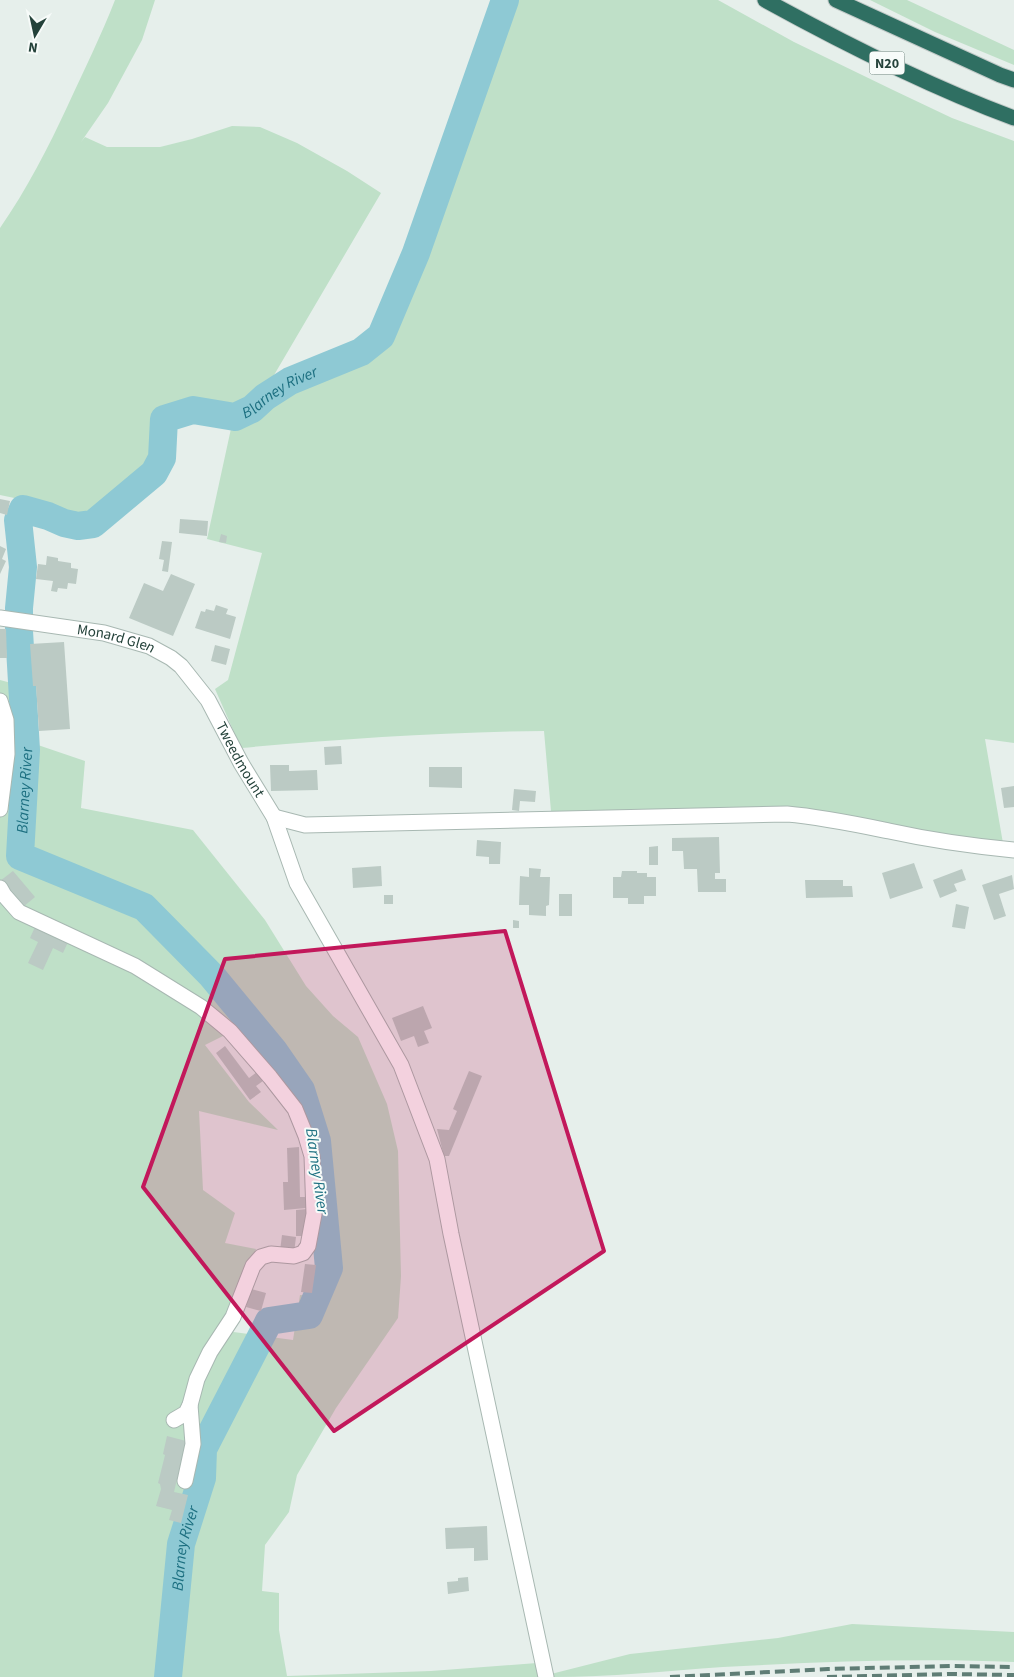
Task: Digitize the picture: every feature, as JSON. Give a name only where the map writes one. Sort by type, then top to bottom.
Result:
[{"type":"highway","name":"N20","points":[[765,0],[816,28],[897,68],[1014,118]]},
{"type":"highway","name":"N20","points":[[836,0],[1014,80]]},
{"type":"street","name":"Monard Glen","points":[[0,618],[104,633],[150,646],[181,666],[208,700]]},
{"type":"street","name":"Tweedmount","points":[[208,700],[241,764],[274,817],[298,883],[401,1065],[437,1159],[453,1244],[546,1677]]},
{"type":"street","points":[[0,701],[6,720],[7,754],[0,809]]},
{"type":"street","points":[[274,817],[305,825],[788,814],[861,824],[970,845],[1014,850]]},
{"type":"street","points":[[0,888],[4,896],[19,912],[135,966],[200,1007],[223,1025],[270,1077],[295,1109],[306,1136],[312,1156],[314,1214],[308,1246],[302,1253],[294,1256],[271,1254],[260,1257],[253,1266],[233,1318],[210,1352],[197,1379],[186,1413],[174,1420]]},
{"type":"street","points":[[185,1481],[193,1444],[190,1405]]},
{"type":"highlighted area","points":[[505,931],[604,1251],[334,1431],[143,1187],[225,959]]},
{"type":"green space","points":[[115,0],[155,0],[142,40],[108,103],[81,142],[85,137],[107,147],[160,147],[232,126],[260,127],[297,143],[347,171],[381,193],[267,387],[253,406],[197,402],[165,409],[157,417],[157,447],[145,467],[123,493],[94,511],[62,512],[24,500],[0,495],[0,228],[28,183],[53,137]]},
{"type":"green space","points":[[505,0],[718,0],[794,42],[893,90],[952,118],[1014,141],[1014,743],[985,739],[1004,849],[787,814],[642,818],[551,811],[544,731],[392,736],[241,748],[215,689],[228,680],[262,553],[207,539],[232,424],[265,397],[290,381],[361,352],[381,336],[426,227]]},
{"type":"green space","points":[[870,0],[907,0],[1014,50],[1014,65],[935,32]]},
{"type":"green space","points":[[0,680],[30,688],[35,744],[85,761],[81,808],[193,830],[265,920],[306,986],[333,1016],[358,1037],[387,1104],[398,1151],[401,1276],[398,1318],[336,1408],[297,1475],[289,1512],[265,1545],[262,1591],[279,1593],[279,1630],[287,1676],[431,1671],[537,1663],[538,1677],[0,1677]],"holes":[[[237,1029],[289,1088],[314,1142],[320,1215],[314,1296],[300,1295],[293,1340],[226,1331],[256,1249],[225,1243],[235,1213],[203,1190],[199,1111],[278,1130],[249,1102],[205,1045]]]},
{"type":"green space","points":[[852,1624],[1014,1632],[1014,1662],[868,1661],[723,1667],[596,1676],[553,1677],[551,1674],[630,1654],[778,1638]]},
{"type":"building","points":[[0,499],[10,501],[7,515],[0,513]]},
{"type":"building","points":[[180,519],[208,521],[207,536],[179,533]]},
{"type":"building","points":[[221,534],[227,536],[226,543],[219,542]]},
{"type":"building","points":[[162,541],[172,542],[168,572],[162,571],[164,560],[159,559]]},
{"type":"building","points":[[0,546],[6,549],[2,559],[6,561],[0,574]]},
{"type":"building","points":[[47,556],[58,558],[58,561],[71,563],[71,568],[78,569],[76,584],[68,583],[67,589],[58,588],[57,592],[51,591],[53,581],[36,579],[38,564],[46,565]]},
{"type":"building","points":[[171,574],[195,584],[173,636],[129,618],[144,583],[163,591]]},
{"type":"building","points":[[216,605],[228,609],[226,614],[236,617],[230,639],[195,628],[201,611],[205,612],[206,609],[214,611]]},
{"type":"building","points":[[0,629],[6,629],[7,658],[0,658]]},
{"type":"building","points":[[64,642],[70,729],[39,731],[36,686],[33,686],[30,644]]},
{"type":"building","points":[[215,645],[230,649],[226,665],[211,661]]},
{"type":"building","points":[[341,746],[342,764],[325,765],[324,747]]},
{"type":"building","points":[[270,765],[289,765],[289,771],[317,770],[318,790],[271,791]]},
{"type":"building","points":[[429,767],[462,767],[462,788],[429,787]]},
{"type":"building","points":[[1014,786],[1014,807],[1004,808],[1001,788]]},
{"type":"building","points":[[514,789],[536,791],[535,802],[520,801],[519,811],[512,810]]},
{"type":"building","points":[[719,837],[720,873],[715,873],[715,879],[726,879],[726,892],[698,892],[697,869],[684,869],[683,851],[672,851],[672,838]]},
{"type":"building","points":[[477,840],[501,842],[500,864],[489,864],[489,857],[476,856]]},
{"type":"building","points":[[658,846],[658,865],[649,865],[649,847]]},
{"type":"building","points":[[914,863],[923,888],[890,899],[882,873]]},
{"type":"building","points":[[381,866],[382,886],[353,888],[352,868]]},
{"type":"building","points":[[529,868],[541,869],[540,877],[550,877],[549,905],[546,906],[546,916],[529,915],[529,905],[519,905],[520,876],[529,877]]},
{"type":"building","points":[[962,869],[966,880],[954,884],[957,891],[940,898],[933,880]]},
{"type":"building","points":[[13,871],[35,897],[23,907],[0,881]]},
{"type":"building","points":[[622,871],[637,871],[637,873],[647,873],[647,877],[656,877],[656,896],[644,896],[644,904],[628,904],[628,898],[613,898],[613,877],[621,877]]},
{"type":"building","points":[[1012,875],[1014,889],[999,894],[1006,916],[994,920],[982,885]]},
{"type":"building","points":[[805,880],[843,880],[843,886],[852,886],[853,897],[806,898]]},
{"type":"building","points":[[559,894],[572,894],[572,916],[559,916]]},
{"type":"building","points":[[384,895],[393,895],[393,904],[384,904]]},
{"type":"building","points":[[956,904],[969,907],[965,929],[952,927]]},
{"type":"building","points":[[513,920],[519,921],[519,928],[513,928]]},
{"type":"building","points":[[35,927],[68,942],[63,953],[53,948],[43,970],[28,963],[38,942],[30,938]]},
{"type":"building","points":[[423,1006],[432,1028],[424,1031],[429,1043],[418,1047],[414,1036],[401,1041],[392,1018]]},
{"type":"building","points":[[225,1046],[249,1078],[257,1072],[263,1081],[256,1086],[261,1092],[250,1100],[216,1053]]},
{"type":"building","points":[[469,1071],[482,1076],[449,1156],[444,1156],[437,1129],[449,1130],[457,1111],[453,1109]]},
{"type":"building","points":[[299,1147],[300,1197],[306,1197],[306,1208],[284,1210],[283,1182],[288,1182],[287,1148]]},
{"type":"building","points":[[307,1209],[307,1236],[296,1236],[296,1210]]},
{"type":"building","points":[[282,1235],[296,1237],[294,1253],[280,1251]]},
{"type":"building","points":[[305,1264],[316,1265],[312,1293],[301,1292]]},
{"type":"building","points":[[251,1289],[266,1293],[261,1311],[246,1307]]},
{"type":"building","points":[[167,1436],[186,1441],[174,1492],[188,1495],[181,1523],[169,1520],[172,1510],[156,1506],[161,1489],[158,1483],[165,1455],[163,1454]]},
{"type":"building","points":[[487,1526],[488,1560],[474,1561],[474,1548],[446,1549],[445,1528]]},
{"type":"building","points":[[468,1577],[469,1591],[448,1594],[447,1582],[458,1581],[458,1578]]},
{"type":"waterway","name":"Blarney River","points":[[168,1677],[181,1544],[202,1478],[203,1449],[269,1321],[309,1315],[329,1268],[317,1141],[301,1090],[274,1051],[212,976],[144,907],[20,856],[26,750],[19,631],[23,567],[18,520],[23,509],[64,523],[78,526],[93,524],[154,473],[162,458],[164,419],[193,410],[235,417],[252,409],[265,397],[290,381],[361,352],[381,336],[416,253],[505,0]]},
{"type":"railway","points":[[670,1677],[828,1669],[952,1666],[1014,1667]]},
{"type":"railway","points":[[827,1677],[952,1674],[1014,1675]]}]
